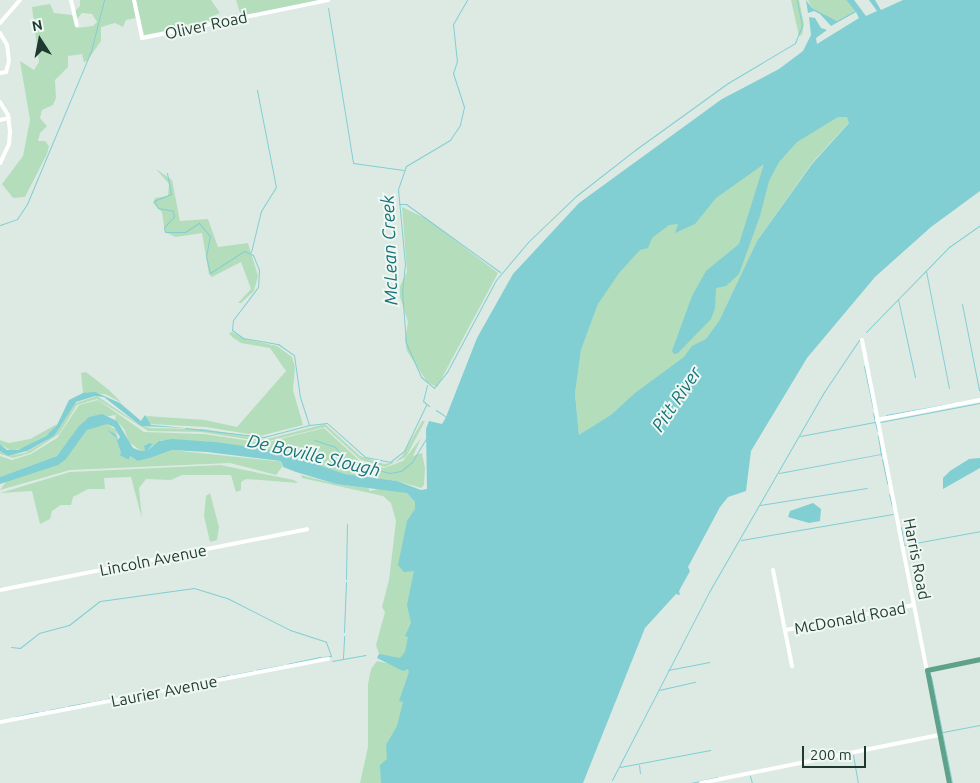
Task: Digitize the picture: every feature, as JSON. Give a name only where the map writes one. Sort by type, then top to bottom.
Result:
[{"type":"main road","points":[[927,670],[980,659]]},
{"type":"main road","name":"Harris Road","points":[[927,670],[949,783]]},
{"type":"street","points":[[0,23],[20,0]]},
{"type":"street","points":[[70,0],[77,25]]},
{"type":"street","name":"Oliver Road","points":[[134,0],[142,38],[328,0]]},
{"type":"street","points":[[0,74],[6,72],[10,61],[1,36]]},
{"type":"street","points":[[0,102],[9,118],[10,138],[0,163]]},
{"type":"street","points":[[0,120],[9,118]]},
{"type":"street","name":"Harris Road","points":[[862,340],[927,670]]},
{"type":"street","points":[[877,420],[980,400]]},
{"type":"street","name":"Lincoln Avenue","points":[[0,590],[307,529]]},
{"type":"street","points":[[773,570],[792,666]]},
{"type":"street","name":"McDonald Road","points":[[786,630],[914,605]]},
{"type":"street","name":"Laurier Avenue","points":[[0,722],[328,659]]},
{"type":"street","points":[[701,783],[940,735]]},
{"type":"green space","points":[[80,0],[133,0],[136,18],[126,20],[123,27],[115,23],[101,27],[101,41],[87,61],[84,62],[82,54],[68,56],[68,67],[55,80],[56,98],[53,105],[42,110],[40,118],[47,126],[40,133],[38,141],[45,141],[49,146],[47,154],[25,197],[13,198],[2,184],[23,156],[30,120],[20,61],[34,70],[39,62],[32,7],[50,4],[54,13],[72,15],[77,28],[93,26],[97,22],[92,14],[82,13],[77,19],[75,11],[80,6]]},
{"type":"green space","points":[[136,0],[211,0],[220,13],[211,17],[213,22],[144,35]]},
{"type":"green space","points":[[236,0],[329,0],[241,16]]},
{"type":"green space","points":[[791,0],[799,0],[804,24],[802,35],[799,36]]},
{"type":"green space","points":[[808,0],[846,0],[855,11],[837,21],[812,8]]},
{"type":"green space","points":[[864,106],[812,163],[757,241],[719,321],[671,391],[617,412],[579,436],[575,394],[581,350],[598,304],[622,263],[667,220],[774,149],[835,117]]},
{"type":"green space","points":[[156,169],[172,180],[180,221],[208,219],[218,247],[248,243],[258,276],[254,291],[241,303],[238,303],[251,289],[241,262],[212,277],[209,274],[202,233],[176,237],[165,232],[162,212],[153,203],[155,198],[168,196],[169,184]]},
{"type":"green space","points":[[402,207],[427,219],[498,273],[437,387],[427,382],[407,351],[405,340],[408,322],[400,297],[400,286],[407,272]]},
{"type":"green space","points":[[232,332],[245,339],[277,346],[292,357],[295,367],[293,390],[303,425],[260,436],[206,427],[149,424],[146,416],[205,420],[237,427],[286,371],[270,348],[241,343],[232,337],[229,333]]},
{"type":"green space","points":[[86,372],[122,403],[105,394],[83,393],[81,373]]},
{"type":"green space","points":[[97,396],[140,425],[151,428],[203,429],[267,439],[325,424],[360,456],[384,464],[395,462],[402,456],[422,421],[425,421],[406,457],[385,467],[361,460],[325,427],[265,442],[201,432],[148,431],[97,399],[77,405],[59,434],[30,453],[13,458],[0,454],[0,451],[8,456],[25,453],[54,436],[73,404]]},
{"type":"green space","points":[[98,400],[144,432],[204,434],[265,443],[324,428],[360,461],[384,468],[403,461],[421,438],[413,456],[422,453],[425,468],[424,485],[421,488],[397,481],[345,474],[278,451],[203,441],[161,440],[153,449],[147,451],[153,445],[149,443],[144,446],[146,451],[141,451],[129,442],[124,429],[115,419],[116,415],[85,420],[57,456],[0,477],[0,456],[12,460],[31,454],[57,438],[79,405]]},
{"type":"green space","points":[[57,424],[52,432],[24,448],[11,451],[0,444],[0,440],[9,443],[30,439]]},
{"type":"green space","points":[[100,424],[107,424],[116,430],[119,441],[115,434],[109,432],[116,438],[121,453],[119,455],[129,460],[130,456],[138,461],[172,450],[281,461],[282,467],[276,475],[230,463],[70,470],[0,490],[7,480],[66,459],[87,430]]},
{"type":"green space","points":[[220,465],[294,480],[298,483],[246,479],[241,482],[241,490],[236,492],[231,475],[182,475],[171,480],[146,479],[139,488],[142,519],[131,477],[104,478],[105,489],[88,489],[73,497],[71,505],[61,505],[52,511],[50,519],[40,524],[32,491],[0,493],[70,472]]},
{"type":"green space","points":[[301,475],[336,484],[368,488],[370,491],[382,488],[407,493],[415,502],[421,674],[379,654],[376,645],[385,612],[382,607],[389,580],[396,521],[391,503],[383,496],[302,478]]},
{"type":"green space","points":[[210,493],[219,527],[217,540],[210,542],[204,516],[206,496]]},
{"type":"green space","points":[[377,661],[414,669],[413,783],[360,783],[368,747],[368,684],[371,669]]},
{"type":"water","name":"Pitt River","points":[[806,0],[812,8],[837,21],[855,11],[846,0],[854,0],[866,16],[877,11],[869,0],[875,0],[881,10],[903,0],[980,0],[980,191],[931,227],[875,277],[807,358],[751,451],[746,491],[728,497],[720,507],[688,567],[690,571],[679,591],[680,595],[676,594],[645,628],[583,783],[381,783],[380,765],[387,759],[386,745],[397,726],[403,702],[399,701],[409,672],[408,669],[403,671],[377,658],[379,654],[400,658],[405,652],[408,637],[405,636],[411,623],[407,605],[414,571],[404,572],[398,565],[407,521],[415,509],[415,502],[407,493],[336,484],[283,467],[281,461],[207,452],[172,450],[138,461],[130,456],[129,460],[119,455],[121,453],[116,438],[107,430],[115,434],[118,440],[120,437],[114,427],[107,424],[87,430],[66,459],[58,465],[0,484],[0,477],[57,456],[79,426],[89,417],[102,414],[117,421],[133,448],[141,451],[145,451],[144,446],[149,443],[153,444],[147,451],[159,441],[172,439],[215,442],[278,451],[345,474],[397,481],[421,490],[427,489],[426,429],[429,421],[442,424],[446,417],[477,338],[513,274],[579,203],[722,99],[779,69],[803,51],[811,35],[809,17],[815,18],[821,28],[827,30],[816,38],[817,44],[859,18],[856,12],[831,26],[820,14],[814,11],[808,13]],"holes":[[[838,117],[847,117],[849,123],[812,164],[757,241],[719,321],[706,339],[692,346],[684,357],[635,393],[611,415],[579,435],[575,394],[581,350],[598,304],[619,273],[640,250],[648,248],[652,238],[669,225],[678,224],[675,233],[695,224],[716,198],[764,164],[739,244],[706,271],[692,296],[672,351],[674,354],[678,353],[711,319],[715,308],[716,288],[726,286],[739,274],[760,216],[769,181],[779,162],[797,142]]]},
{"type":"water","points":[[95,392],[120,403],[141,421],[145,415],[151,425],[186,428],[141,426],[104,397],[95,396],[76,402],[54,436],[27,451],[8,456],[0,451],[0,444],[7,450],[18,450],[46,436],[57,425],[69,400],[83,393]]},
{"type":"water","points":[[980,458],[980,468],[943,489],[943,478],[950,471],[969,459]]},
{"type":"water","points":[[813,503],[821,509],[820,521],[809,523],[788,517],[790,511]]},
{"type":"waterway","points":[[0,225],[17,219],[27,204],[91,51],[104,0]]},
{"type":"waterway","points":[[467,0],[453,24],[457,61],[453,73],[464,107],[460,125],[450,140],[406,166],[398,189],[405,264],[402,291],[406,343],[421,377],[434,388],[447,372],[496,280],[528,242],[576,196],[635,150],[728,83],[795,43],[802,26],[797,0]]},
{"type":"waterway","points":[[328,8],[353,163],[404,170]]},
{"type":"waterway","points":[[251,252],[261,211],[276,187],[257,90]]},
{"type":"waterway","name":"De Boville Slough","points":[[167,173],[171,194],[154,201],[158,208],[173,211],[174,217],[164,227],[165,232],[185,232],[199,223],[210,236],[206,256],[210,273],[244,251],[253,255],[259,270],[258,287],[233,320],[232,330],[243,338],[278,344],[294,355],[300,397],[309,425],[327,423],[365,457],[390,462],[404,451],[426,405]]},
{"type":"waterway","points":[[399,204],[406,204],[500,272]]},
{"type":"waterway","points":[[866,332],[949,247],[980,225]]},
{"type":"waterway","points":[[926,271],[949,388]]},
{"type":"waterway","points":[[898,299],[915,377]]},
{"type":"waterway","points":[[962,304],[979,390]]},
{"type":"waterway","points":[[612,780],[709,592],[824,392],[859,340]]},
{"type":"waterway","points":[[864,366],[873,408]]},
{"type":"waterway","name":"McLean Creek","points":[[427,385],[423,401],[429,406]]},
{"type":"waterway","points":[[886,415],[954,403]]},
{"type":"waterway","points":[[880,422],[980,403]]},
{"type":"waterway","name":"McLean Creek","points":[[436,410],[448,418]]},
{"type":"waterway","points":[[873,413],[877,431]]},
{"type":"waterway","points":[[800,436],[875,422]]},
{"type":"waterway","name":"De Boville Slough","points":[[185,428],[264,437],[309,425]]},
{"type":"waterway","points":[[878,436],[881,456]]},
{"type":"waterway","name":"De Boville Slough","points":[[314,440],[335,447],[344,459],[360,466],[390,473],[401,471],[412,462],[426,439]]},
{"type":"waterway","points":[[779,473],[881,454]]},
{"type":"waterway","points":[[882,459],[887,483]]},
{"type":"waterway","points":[[760,505],[867,488]]},
{"type":"waterway","points":[[889,494],[892,506]]},
{"type":"waterway","points":[[741,540],[893,514]]},
{"type":"waterway","points":[[346,579],[347,524]]},
{"type":"waterway","points":[[901,527],[904,545]]},
{"type":"waterway","points":[[904,545],[980,531]]},
{"type":"waterway","points":[[344,632],[346,582]]},
{"type":"waterway","points":[[11,647],[20,648],[39,633],[69,625],[100,601],[194,588],[227,598],[290,630],[326,642],[331,656],[323,657]]},
{"type":"waterway","points":[[343,658],[344,636]]},
{"type":"waterway","points":[[332,661],[365,655]]},
{"type":"waterway","points":[[287,664],[321,657]]},
{"type":"waterway","points":[[668,670],[709,662]]},
{"type":"waterway","points":[[256,670],[283,665]]},
{"type":"waterway","points":[[232,675],[253,671]]},
{"type":"waterway","points":[[216,678],[229,675]]},
{"type":"waterway","points":[[931,676],[952,783]]},
{"type":"waterway","points":[[202,681],[215,678]]},
{"type":"waterway","points":[[184,684],[199,681]]},
{"type":"waterway","points":[[659,690],[695,682]]},
{"type":"waterway","points":[[168,687],[181,685]]},
{"type":"waterway","points":[[146,691],[166,688]]},
{"type":"waterway","points":[[129,694],[143,692]]},
{"type":"waterway","points":[[116,697],[127,695]]},
{"type":"waterway","points":[[104,700],[114,697]]},
{"type":"waterway","points":[[93,702],[102,700]]},
{"type":"waterway","points":[[68,706],[90,702]]},
{"type":"waterway","points":[[49,710],[65,707]]},
{"type":"waterway","points":[[41,712],[45,711]]},
{"type":"waterway","points":[[14,717],[38,712]]},
{"type":"waterway","points":[[0,720],[11,718]]},
{"type":"waterway","points":[[943,732],[980,725]]},
{"type":"waterway","points":[[620,767],[710,750]]},
{"type":"waterway","points":[[853,755],[858,783]]},
{"type":"waterway","points":[[639,765],[640,773]]},
{"type":"waterway","points":[[750,776],[752,783]]},
{"type":"waterway","points":[[691,783],[717,777]]}]
